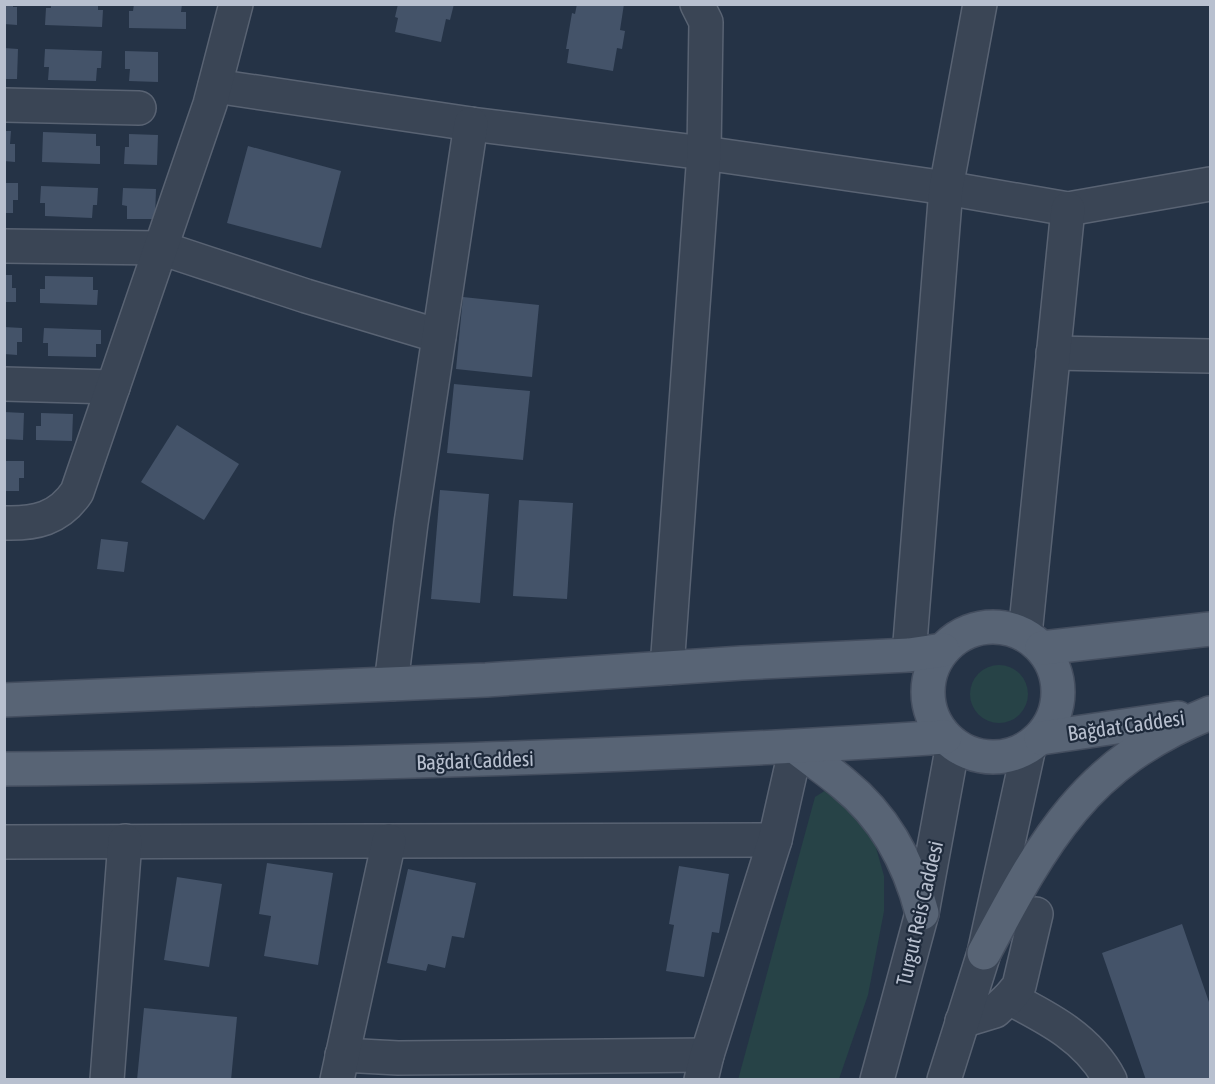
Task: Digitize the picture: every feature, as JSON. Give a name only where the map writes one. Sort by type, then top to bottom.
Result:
[{"type":"main road","points":[[981,628],[1004,628],[1033,641],[1052,662],[1057,677],[1059,693],[1050,725],[1035,742],[1014,754],[999,758],[982,757],[967,752],[949,740],[934,721],[929,703],[928,684],[933,666],[943,650],[960,636],[981,628]]},
{"type":"main road","points":[[1033,641],[1210,629]]},
{"type":"main road","points":[[4,700],[486,680],[909,655],[943,650]]},
{"type":"main road","points":[[984,953],[1038,856],[1073,807],[1115,766],[1138,750],[1161,735],[1210,713]]},
{"type":"main road","name":"Bağdat Caddesi","points":[[1035,742],[1210,713]]},
{"type":"main road","name":"Bağdat Caddesi","points":[[4,769],[418,762],[949,740]]},
{"type":"main road","points":[[796,747],[844,783],[882,822],[907,865],[922,913]]},
{"type":"street","points":[[4,523],[33,523],[45,520],[71,501],[77,492],[215,86],[236,4]]},
{"type":"street","points":[[667,668],[704,153],[706,22],[697,4]]},
{"type":"street","points":[[909,655],[946,188],[980,4]]},
{"type":"street","points":[[215,86],[471,124],[704,153],[946,188],[1068,209],[1210,184]]},
{"type":"street","points":[[4,105],[139,108]]},
{"type":"street","points":[[391,684],[411,523],[471,124]]},
{"type":"street","points":[[1033,641],[1053,353],[1068,209]]},
{"type":"street","points":[[4,246],[161,248],[306,296],[439,336]]},
{"type":"street","points":[[1053,353],[1210,356]]},
{"type":"street","points":[[4,384],[113,387]]},
{"type":"street","name":"Turgut Reis Caddesi","points":[[877,1080],[922,913],[949,740]]},
{"type":"street","points":[[944,1080],[984,953],[1035,742]]},
{"type":"street","points":[[389,841],[340,1067],[396,1069],[704,1067],[775,840],[796,747]]},
{"type":"street","points":[[4,842],[775,840]]},
{"type":"street","points":[[107,1080],[125,841]]},
{"type":"street","points":[[962,1021],[995,1011],[1019,986],[1036,914]]},
{"type":"street","points":[[1009,998],[1053,1021],[1070,1033],[1104,1069],[1110,1080]]},
{"type":"green space","points":[[999,665],[1010,667],[1020,673],[1026,683],[1028,694],[1026,705],[1020,715],[1010,721],[999,723],[988,721],[978,715],[972,705],[970,694],[972,683],[978,673],[988,667]]},
{"type":"green space","points":[[826,790],[855,810],[871,830],[884,876],[884,911],[868,995],[839,1079],[738,1080],[815,797]]},
{"type":"building","points":[[4,4],[13,4],[13,7],[17,7],[17,25],[4,24]]},
{"type":"building","points":[[51,4],[98,4],[98,10],[103,10],[102,27],[45,25],[46,8],[51,8]]},
{"type":"building","points":[[134,4],[182,4],[181,12],[186,12],[186,29],[129,28],[129,11],[133,11]]},
{"type":"building","points":[[398,4],[454,4],[450,20],[446,19],[441,42],[395,32]]},
{"type":"building","points":[[577,4],[624,4],[620,30],[625,31],[622,49],[617,48],[613,71],[567,63],[569,49],[566,49],[572,13],[575,14]]},
{"type":"building","points":[[4,48],[18,49],[17,79],[4,79]]},
{"type":"building","points":[[45,49],[102,51],[101,68],[97,68],[96,81],[48,80],[49,67],[44,67]]},
{"type":"building","points":[[125,51],[158,52],[158,82],[129,81],[130,69],[125,69]]},
{"type":"building","points":[[4,131],[11,131],[10,144],[15,144],[15,162],[4,161]]},
{"type":"building","points":[[43,132],[96,134],[96,146],[100,146],[100,164],[42,162]]},
{"type":"building","points":[[129,134],[158,135],[157,165],[124,164],[125,147],[129,147]]},
{"type":"building","points":[[248,146],[341,171],[321,248],[227,223]]},
{"type":"building","points":[[4,183],[18,183],[18,200],[13,200],[13,213],[4,213]]},
{"type":"building","points":[[41,186],[98,188],[97,205],[93,205],[92,218],[45,216],[45,203],[40,203]]},
{"type":"building","points":[[123,188],[156,189],[155,219],[127,219],[127,206],[122,205]]},
{"type":"building","points":[[4,275],[12,275],[12,288],[16,288],[16,302],[4,302]]},
{"type":"building","points":[[45,276],[93,277],[93,290],[98,290],[97,305],[40,303],[40,289],[45,289]]},
{"type":"building","points":[[463,297],[539,305],[532,377],[456,369]]},
{"type":"building","points":[[4,327],[22,328],[22,342],[17,342],[17,355],[4,354]]},
{"type":"building","points":[[44,328],[101,330],[101,344],[96,344],[96,357],[48,356],[48,343],[43,343]]},
{"type":"building","points":[[454,384],[530,391],[523,460],[447,453]]},
{"type":"building","points":[[4,412],[24,413],[23,440],[4,439]]},
{"type":"building","points":[[41,413],[73,414],[72,441],[36,440],[36,426],[41,426]]},
{"type":"building","points":[[177,425],[239,464],[204,520],[141,482]]},
{"type":"building","points":[[4,461],[24,461],[24,478],[19,478],[19,491],[4,491]]},
{"type":"building","points":[[440,490],[489,494],[480,603],[431,599]]},
{"type":"building","points":[[519,500],[573,503],[567,599],[513,596]]},
{"type":"building","points":[[101,539],[128,542],[124,572],[97,569]]},
{"type":"building","points":[[267,863],[333,873],[318,965],[264,956],[271,916],[259,914]]},
{"type":"building","points":[[679,866],[729,874],[719,933],[712,932],[704,977],[666,971],[674,925],[669,924]]},
{"type":"building","points":[[408,869],[476,883],[464,938],[452,936],[445,968],[428,964],[426,971],[387,963]]},
{"type":"building","points":[[177,877],[222,884],[209,967],[164,960]]},
{"type":"building","points":[[1182,924],[1210,1005],[1210,1080],[1146,1080],[1102,953]]},
{"type":"building","points":[[144,1008],[237,1017],[231,1080],[137,1080]]}]
